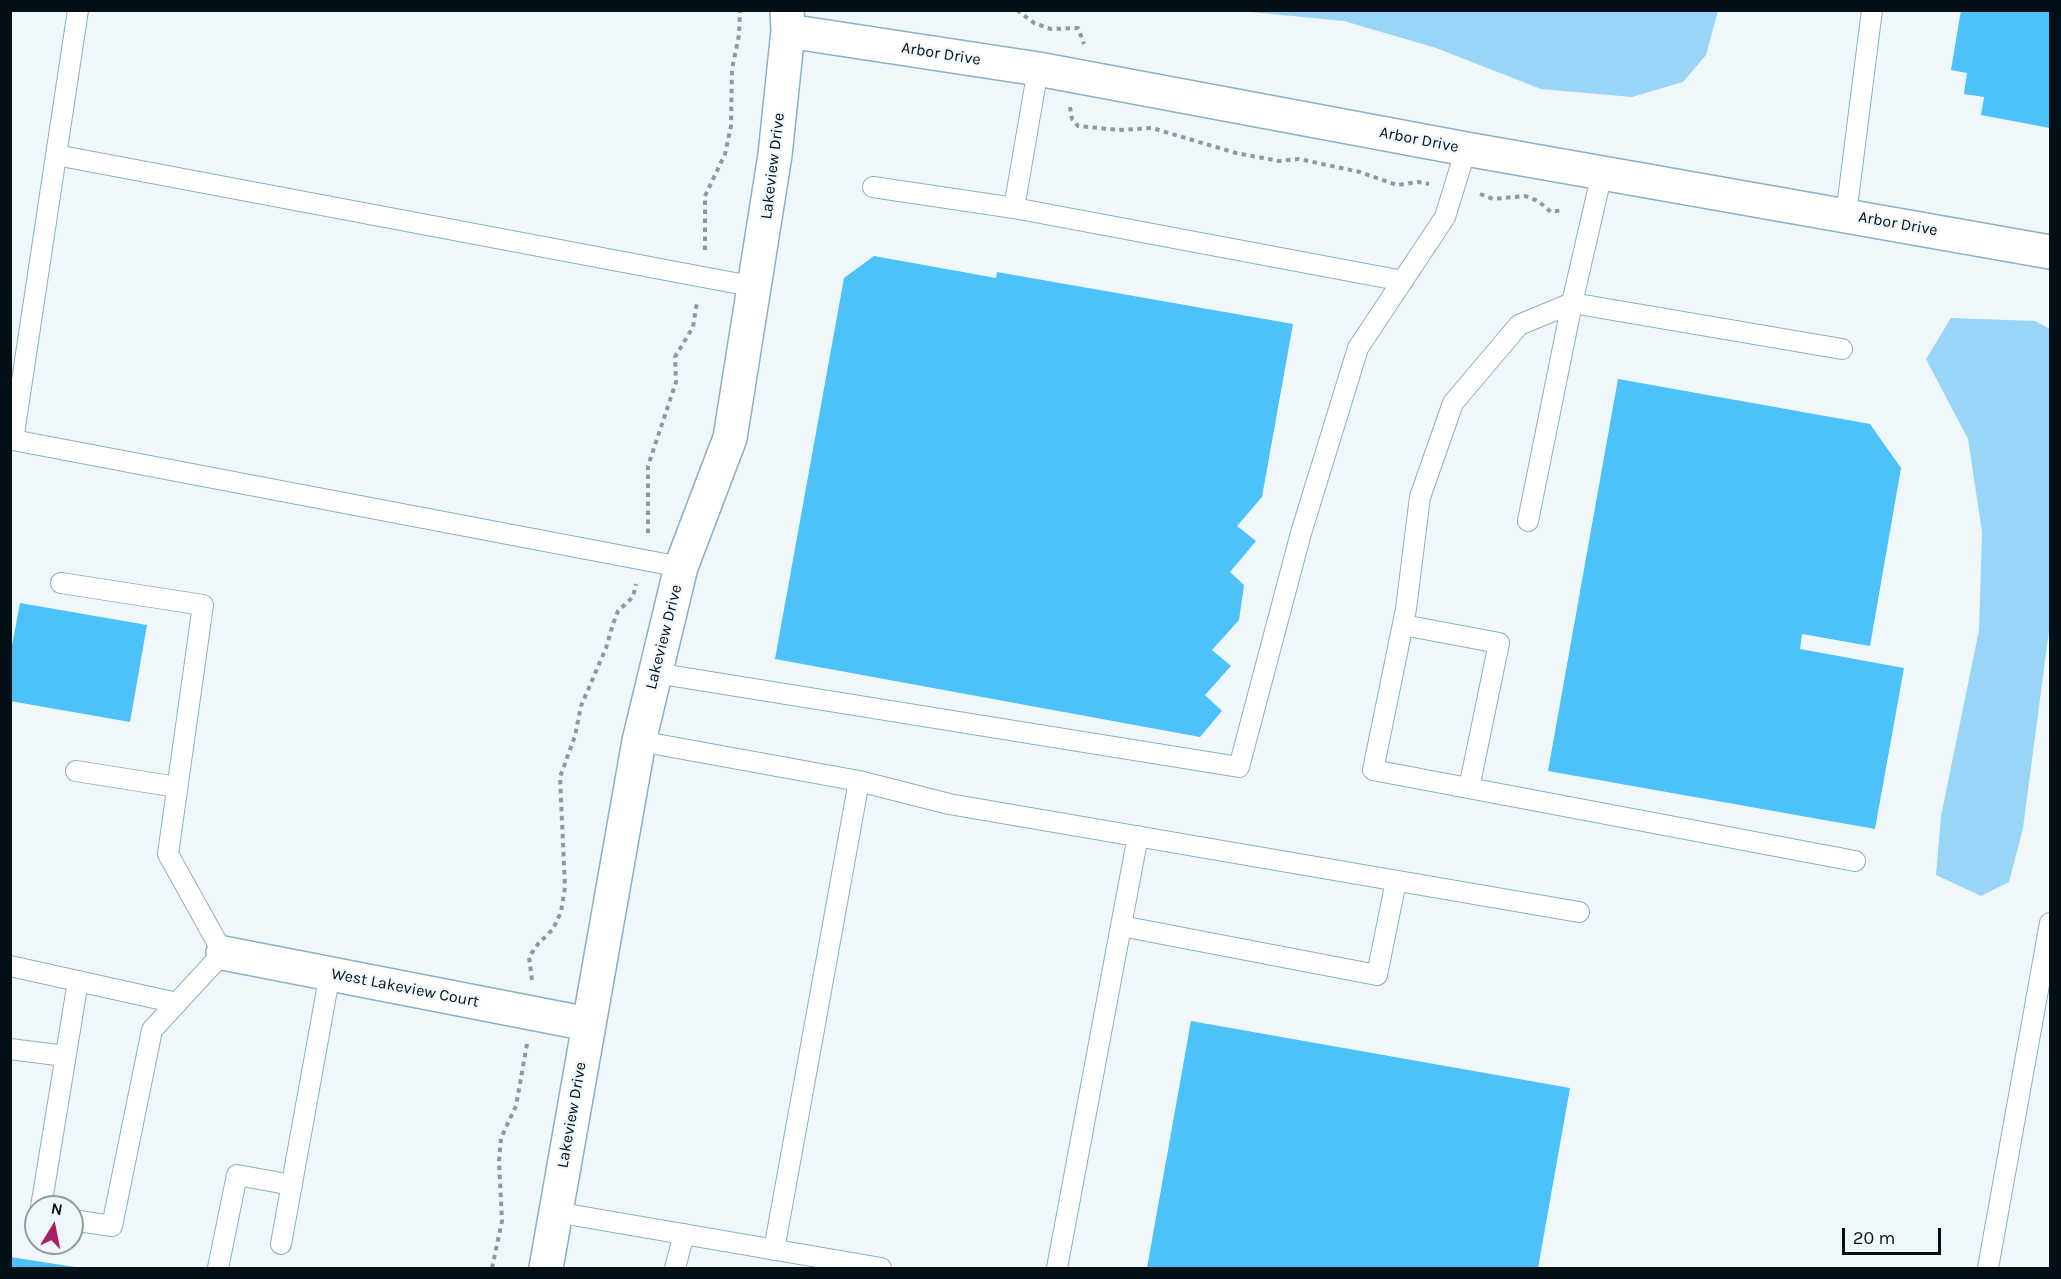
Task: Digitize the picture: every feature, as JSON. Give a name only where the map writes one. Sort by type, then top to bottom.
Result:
[{"type":"street","name":"Arbor Drive","points":[[788,21],[1466,149],[2050,252]]},
{"type":"street","name":"Lakeview Drive","points":[[546,1269],[639,741],[681,567],[730,438],[776,155],[788,21]]},
{"type":"street","name":"West Lakeview Court","points":[[222,952],[588,1024]]},
{"type":"lane","points":[[78,10],[13,440],[681,567]]},
{"type":"lane","points":[[1846,215],[1872,10]]},
{"type":"lane","points":[[1014,208],[1038,69]]},
{"type":"lane","points":[[655,673],[1239,767],[1301,533],[1358,348],[1445,217],[1466,149]]},
{"type":"lane","points":[[56,154],[756,287]]},
{"type":"lane","points":[[1528,521],[1572,303],[1602,173]]},
{"type":"lane","points":[[873,187],[1014,208],[1403,281]]},
{"type":"lane","points":[[1842,349],[1572,303],[1519,325],[1453,403],[1420,497],[1403,625],[1373,770],[1855,861]]},
{"type":"lane","points":[[61,583],[203,605],[168,854],[222,952],[152,1030],[112,1226],[84,1222]]},
{"type":"lane","points":[[1403,625],[1499,644],[1470,788]]},
{"type":"lane","points":[[639,741],[858,781],[949,804],[1578,912]]},
{"type":"lane","points":[[76,771],[177,787]]},
{"type":"lane","points":[[774,1250],[858,781]]},
{"type":"lane","points":[[1057,1269],[1138,836]]},
{"type":"lane","points":[[1121,926],[1377,975],[1396,881]]},
{"type":"lane","points":[[1988,1269],[2050,923]]},
{"type":"lane","points":[[10,966],[177,1003]]},
{"type":"lane","points":[[281,1244],[330,973]]},
{"type":"lane","points":[[43,1195],[78,981]]},
{"type":"lane","points":[[10,1049],[64,1056]]},
{"type":"lane","points":[[218,1269],[237,1175],[292,1185]]},
{"type":"lane","points":[[555,1212],[875,1268]]},
{"type":"lane","points":[[675,1269],[684,1234]]},
{"type":"path","points":[[704,261],[707,240],[705,196],[725,154],[731,126],[732,69],[739,35],[740,10]]},
{"type":"path","points":[[1017,10],[1034,24],[1051,29],[1078,28],[1084,45]]},
{"type":"path","points":[[1070,109],[1071,118],[1078,126],[1119,130],[1152,128],[1236,153],[1279,161],[1299,159],[1360,172],[1397,186],[1418,182],[1439,186]]},
{"type":"path","points":[[1471,192],[1493,200],[1526,196],[1538,201],[1551,212],[1563,210]]},
{"type":"path","points":[[646,541],[649,530],[646,510],[648,465],[676,382],[675,357],[693,327],[698,294]]},
{"type":"path","points":[[492,1269],[502,1221],[501,1138],[516,1106],[526,1055],[533,970],[529,957],[553,929],[561,912],[565,888],[560,777],[573,744],[591,680],[606,648],[618,611],[633,597],[638,574]]},
{"type":"water","points":[[1241,11],[1718,11],[1706,55],[1683,82],[1632,97],[1541,89],[1436,48],[1344,21]]},
{"type":"water","points":[[1951,318],[2035,321],[2050,329],[2050,623],[2023,828],[2009,882],[1981,896],[1936,875],[1941,816],[1979,630],[1982,532],[1968,439],[1926,359]]},
{"type":"building","points":[[1961,10],[2050,10],[2050,128],[1981,115],[1984,97],[1964,94],[1967,73],[1951,70]]},
{"type":"building","points":[[874,256],[996,278],[997,272],[1293,324],[1262,497],[1237,526],[1256,541],[1230,572],[1244,585],[1239,620],[1212,650],[1231,666],[1205,695],[1222,711],[1200,737],[775,659],[844,278]]},
{"type":"building","points":[[1618,379],[1870,424],[1901,468],[1870,646],[1802,634],[1800,649],[1904,668],[1875,829],[1548,771]]},
{"type":"building","points":[[20,603],[147,625],[130,722],[10,701],[10,656]]},
{"type":"building","points":[[1191,1021],[1570,1088],[1538,1268],[1147,1268]]},
{"type":"building","points":[[10,1257],[75,1267],[75,1268],[10,1268]]}]
